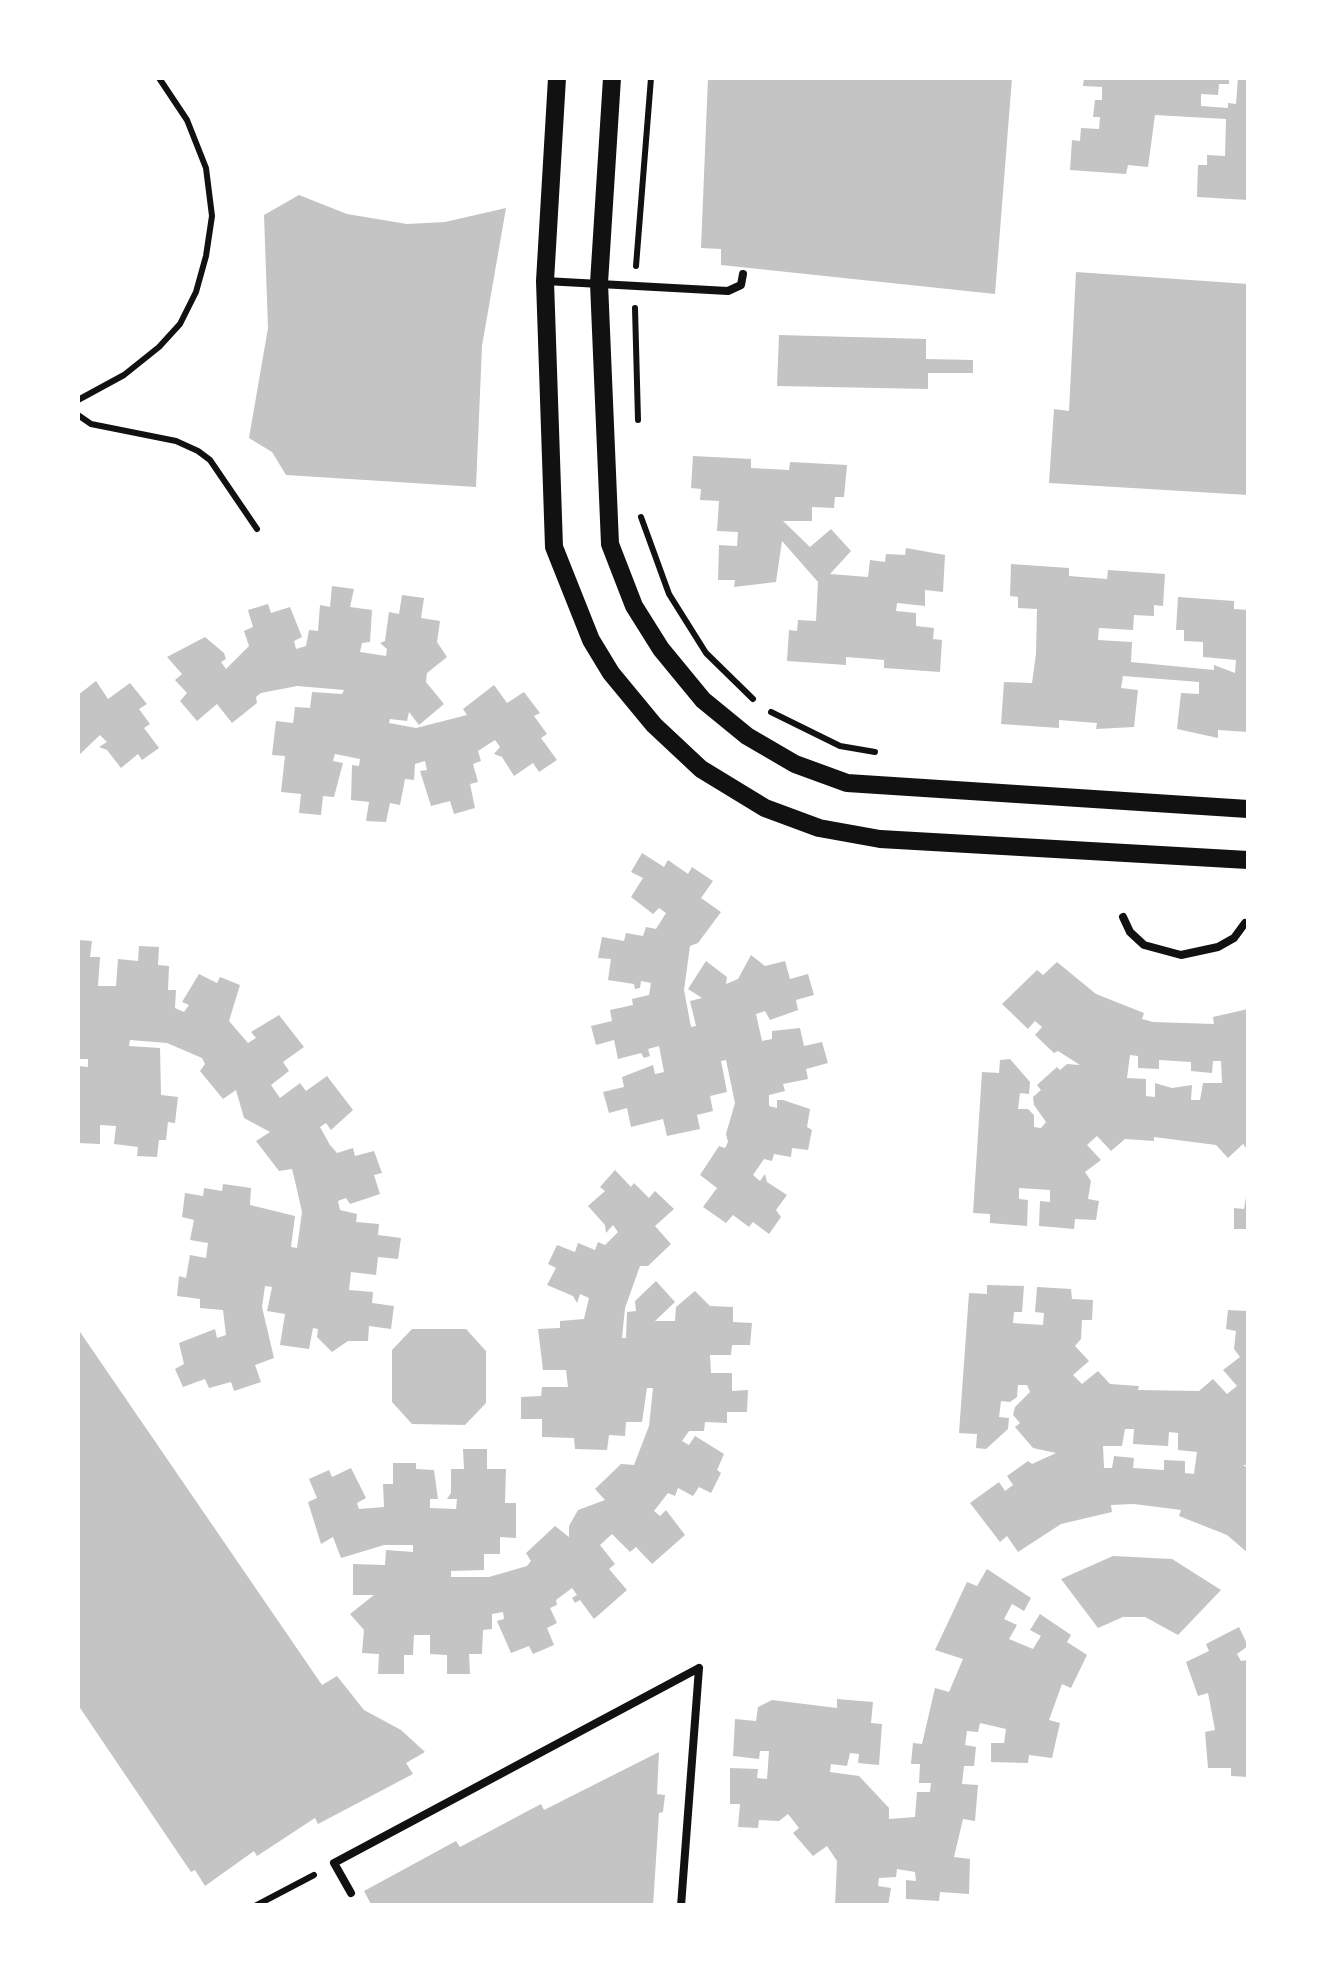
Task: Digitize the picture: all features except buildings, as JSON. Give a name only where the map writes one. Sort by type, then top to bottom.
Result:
[{"type":"street","points":[[557,78],[545,281],[554,546],[591,640],[611,673],[654,725],[701,769],[765,808],[818,828],[880,839],[1248,860]]},
{"type":"street","points":[[612,78],[600,283],[610,544],[634,606],[661,649],[718,712],[795,764],[847,783],[1248,809]]},
{"type":"lane","points":[[545,281],[728,291],[741,285],[743,274]]},
{"type":"lane","points":[[1122,917],[1144,945],[1181,955],[1218,948],[1234,938],[1246,923]]},
{"type":"lane","points":[[352,1894],[334,1863],[699,1668],[682,1906]]},
{"type":"path","points":[[78,400],[109,384],[159,347],[188,308],[206,256],[212,216],[206,168],[181,110],[159,78]]},
{"type":"path","points":[[638,439],[634,285],[651,78]]},
{"type":"path","points":[[78,415],[91,424],[176,442],[198,451],[210,460],[257,529]]},
{"type":"path","points":[[638,509],[669,594],[706,653],[762,708],[840,746],[879,753]]},
{"type":"path","points":[[256,1906],[314,1874]]}]
